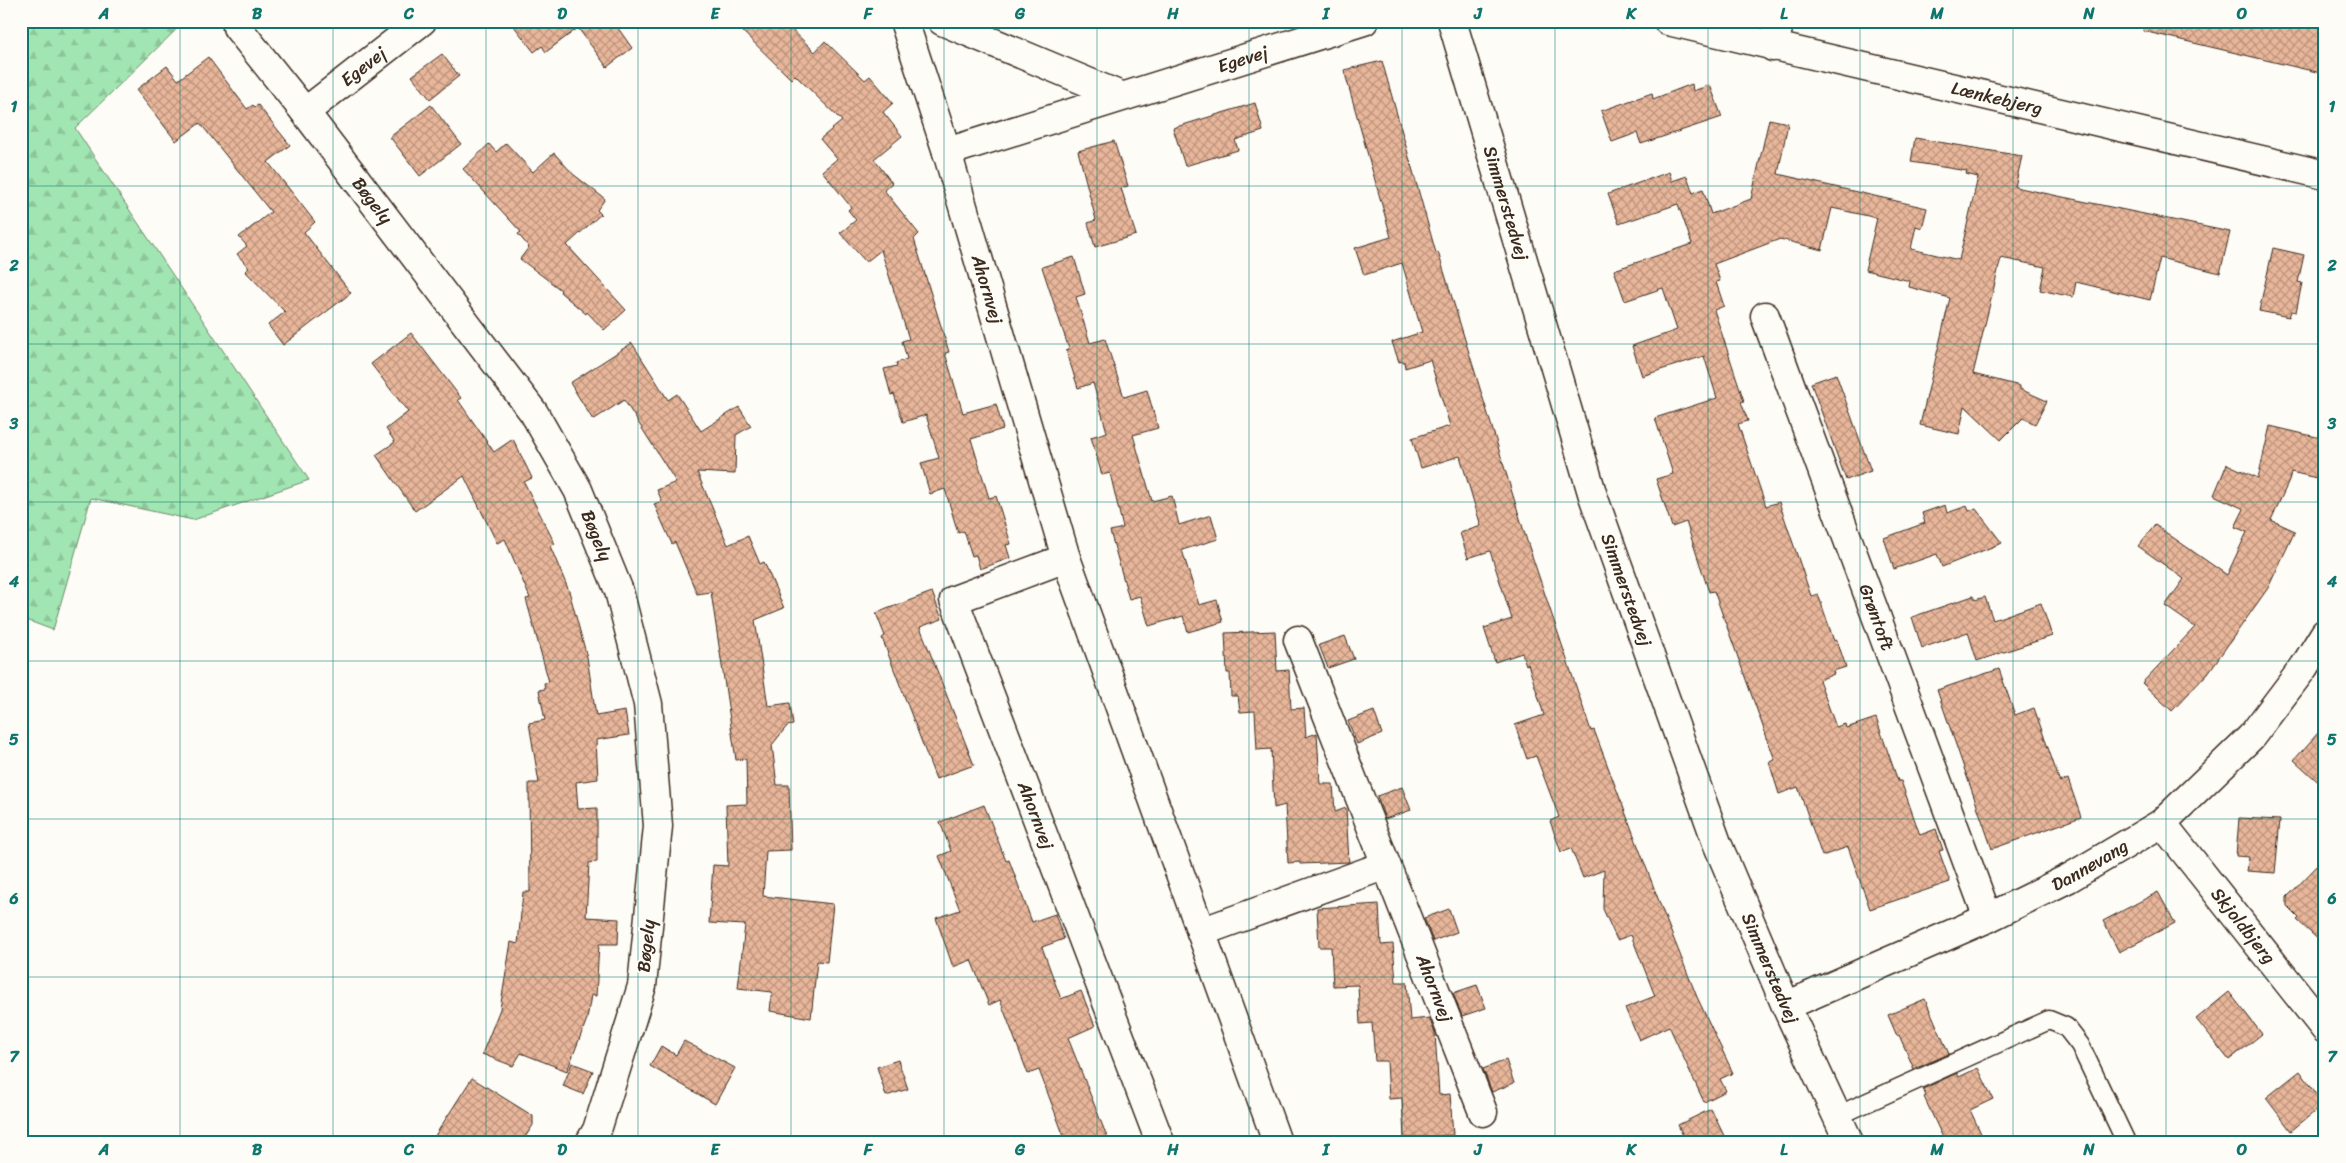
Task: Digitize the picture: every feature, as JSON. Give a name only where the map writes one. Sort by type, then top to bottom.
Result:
[{"type":"street","name":"Egevej","points":[[305,112],[422,21]]},
{"type":"street","name":"Ahornvej","points":[[904,21],[947,152],[1066,558],[1277,1142]]},
{"type":"street","points":[[942,21],[1121,96]]},
{"type":"street","name":"Egevej","points":[[947,152],[1364,21]]},
{"type":"street","name":"Simmerstedvej","points":[[1452,21],[1593,496],[1717,843],[1786,1006],[1849,1142]]},
{"type":"street","name":"Lænkebjerg","points":[[1668,21],[1776,34],[2325,175]]},
{"type":"street","name":"Bøgely","points":[[237,27],[305,112],[534,413],[578,490],[619,592],[648,704],[658,826],[642,986],[597,1130],[590,1142]]},
{"type":"street","name":"Grøntoft","points":[[1765,316],[1988,918]]},
{"type":"street","name":"Ahornvej","points":[[1066,558],[954,600],[1160,1142]]},
{"type":"street","name":"Dannevang","points":[[1786,1006],[1988,918],[2069,878],[2162,823],[2251,737],[2304,667],[2325,632]]},
{"type":"street","name":"Ahornvej","points":[[1298,640],[1483,1112]]},
{"type":"street","name":"Skjoldbjerg","points":[[2162,823],[2325,1029]]},
{"type":"street","points":[[1201,932],[1386,865]]},
{"type":"lane","points":[[1837,1116],[2049,1020],[2066,1027],[2080,1045],[2126,1142]]},
{"type":"green space","points":[[21,21],[185,21],[75,128],[309,480],[193,520],[91,498],[53,630],[21,618]]},
{"type":"building","points":[[510,21],[613,21],[632,48],[607,67],[578,28],[546,52],[542,46],[534,52]]},
{"type":"building","points":[[732,21],[783,21],[815,52],[825,41],[865,80],[870,76],[893,103],[883,112],[902,136],[874,159],[892,183],[884,190],[919,234],[914,239],[949,352],[945,353],[963,413],[996,404],[1003,429],[971,439],[989,498],[996,496],[1011,544],[1006,545],[1010,558],[980,569],[976,555],[972,556],[964,531],[958,533],[945,489],[930,494],[921,463],[939,458],[926,415],[903,422],[894,394],[891,395],[884,369],[897,366],[896,363],[907,359],[902,341],[909,339],[881,250],[866,262],[840,233],[856,220],[848,210],[851,207],[822,171],[837,159],[820,139],[842,121],[795,75],[791,79]]},
{"type":"building","points":[[2144,21],[2325,21],[2325,74],[2143,31]]},
{"type":"building","points":[[442,54],[459,76],[430,99],[412,76]]},
{"type":"building","points":[[208,57],[247,109],[253,105],[255,107],[258,105],[290,145],[268,162],[315,222],[304,232],[351,293],[283,345],[268,325],[285,312],[245,271],[249,268],[237,254],[247,246],[239,237],[271,212],[200,123],[176,141],[136,90],[167,66],[178,80]]},
{"type":"building","points":[[1382,61],[1436,253],[1438,252],[1527,541],[1591,731],[1594,730],[1697,997],[1733,1073],[1720,1079],[1726,1091],[1704,1102],[1669,1026],[1639,1040],[1625,1008],[1655,996],[1631,935],[1617,940],[1603,909],[1604,870],[1583,878],[1571,848],[1561,852],[1550,821],[1559,817],[1536,756],[1527,759],[1515,725],[1544,715],[1528,664],[1526,665],[1522,653],[1495,662],[1484,628],[1512,619],[1490,551],[1468,558],[1460,533],[1481,526],[1460,456],[1421,468],[1412,438],[1450,426],[1430,360],[1405,368],[1404,361],[1399,362],[1392,342],[1422,332],[1402,263],[1364,275],[1355,248],[1391,237],[1344,70]]},
{"type":"building","points":[[1692,84],[1693,91],[1710,85],[1722,117],[1641,144],[1637,133],[1612,142],[1601,111],[1652,93],[1653,99]]},
{"type":"building","points":[[1255,103],[1263,131],[1235,140],[1238,150],[1185,166],[1173,128]]},
{"type":"building","points":[[431,105],[461,144],[420,176],[390,137]]},
{"type":"building","points":[[1769,119],[1788,123],[1778,174],[1927,208],[1922,228],[1916,226],[1911,249],[1959,260],[1978,177],[1966,174],[1967,171],[1911,162],[1915,138],[2022,156],[2015,187],[2230,232],[2220,273],[2160,258],[2150,300],[2076,282],[2073,297],[2040,290],[2045,267],[2001,258],[1973,374],[2020,386],[2020,389],[2047,401],[2035,424],[2023,418],[2001,440],[1965,406],[1959,434],[1920,425],[1950,298],[1909,287],[1910,281],[1865,270],[1877,218],[1832,208],[1822,250],[1780,239],[1714,264],[1720,281],[1716,282],[1724,306],[1714,310],[1744,401],[1741,402],[1748,421],[1738,424],[1766,506],[1779,502],[1811,596],[1818,594],[1834,641],[1837,640],[1846,667],[1833,671],[1834,674],[1819,680],[1836,727],[1845,724],[1846,728],[1876,718],[1898,781],[1901,781],[1920,835],[1936,829],[1943,850],[1939,851],[1950,882],[1870,909],[1848,847],[1822,856],[1798,787],[1779,794],[1769,762],[1775,760],[1714,591],[1709,592],[1686,522],[1672,527],[1656,479],[1673,474],[1655,418],[1717,398],[1704,356],[1642,376],[1632,346],[1677,330],[1663,288],[1625,301],[1614,270],[1692,244],[1678,204],[1619,224],[1608,194],[1669,172],[1672,181],[1687,176],[1693,193],[1703,189],[1711,214],[1751,199]]},
{"type":"building","points":[[1114,141],[1128,186],[1121,188],[1136,235],[1095,247],[1088,223],[1096,220],[1078,151]]},
{"type":"building","points":[[506,143],[533,172],[554,153],[573,174],[605,199],[597,210],[601,214],[567,245],[626,310],[604,330],[587,312],[586,314],[560,292],[561,290],[520,259],[529,247],[518,234],[521,232],[463,169],[489,144],[496,152]]},
{"type":"building","points":[[2273,248],[2304,255],[2298,282],[2302,283],[2296,312],[2291,311],[2289,317],[2259,311]]},
{"type":"building","points":[[1074,257],[1085,294],[1076,297],[1090,343],[1105,339],[1124,397],[1147,390],[1158,428],[1133,435],[1152,501],[1172,496],[1179,525],[1211,515],[1218,539],[1182,550],[1199,605],[1217,600],[1223,622],[1188,632],[1183,616],[1149,626],[1140,596],[1129,599],[1110,531],[1123,528],[1110,473],[1102,475],[1091,437],[1107,432],[1093,383],[1078,388],[1066,350],[1069,349],[1042,267]]},
{"type":"building","points":[[411,333],[461,398],[458,400],[494,452],[513,439],[532,478],[524,482],[555,544],[550,546],[569,591],[587,657],[596,716],[625,711],[629,735],[596,740],[598,779],[576,782],[578,809],[597,808],[597,862],[589,863],[586,917],[619,919],[618,944],[599,944],[596,996],[591,995],[587,1019],[567,1071],[521,1053],[513,1066],[482,1054],[500,1009],[511,942],[518,944],[523,892],[530,892],[529,783],[539,783],[529,723],[545,720],[539,690],[545,689],[544,683],[549,682],[526,599],[530,598],[505,539],[497,543],[464,476],[415,511],[376,455],[395,442],[386,429],[408,412],[371,364]]},
{"type":"building","points":[[632,343],[668,400],[677,394],[701,431],[739,407],[751,426],[736,435],[735,474],[697,472],[728,545],[748,536],[760,564],[764,562],[784,608],[755,620],[768,706],[790,703],[793,725],[787,726],[772,745],[777,785],[789,785],[791,850],[766,851],[763,896],[833,904],[827,962],[817,961],[811,1018],[770,1011],[772,992],[738,988],[745,925],[709,923],[713,865],[728,866],[726,805],[747,804],[746,759],[736,760],[711,592],[697,594],[675,542],[672,544],[654,504],[662,501],[657,490],[676,482],[624,400],[593,420],[570,383]]},
{"type":"building","points":[[1836,374],[1871,471],[1846,480],[1811,383]]},
{"type":"building","points":[[2270,426],[2325,439],[2325,480],[2291,472],[2289,481],[2271,520],[2295,531],[2268,588],[2208,673],[2172,711],[2142,683],[2195,627],[2165,606],[2184,579],[2138,546],[2155,525],[2227,575],[2247,532],[2235,527],[2244,509],[2214,495],[2227,464],[2258,478]]},
{"type":"building","points":[[1945,505],[1947,513],[1967,506],[1969,511],[1976,509],[2002,543],[1942,567],[1937,554],[1894,569],[1884,538],[1925,523],[1922,513]]},
{"type":"building","points":[[932,592],[942,619],[920,627],[974,765],[936,779],[882,638],[885,636],[876,613]]},
{"type":"building","points":[[1973,596],[1975,600],[1985,597],[1993,620],[2041,603],[2052,636],[1977,661],[1968,632],[1922,648],[1912,617]]},
{"type":"building","points":[[1275,631],[1277,671],[1289,670],[1291,709],[1304,708],[1306,737],[1317,733],[1320,784],[1333,784],[1335,812],[1346,808],[1349,862],[1288,863],[1285,805],[1274,808],[1271,749],[1257,750],[1255,711],[1240,712],[1238,696],[1231,696],[1230,673],[1227,673],[1225,633]]},
{"type":"building","points":[[1345,636],[1354,659],[1328,668],[1319,645]]},
{"type":"building","points":[[1999,669],[2015,715],[2034,708],[2060,782],[2068,779],[2081,817],[1992,849],[1937,690]]},
{"type":"building","points":[[1374,711],[1382,734],[1357,744],[1348,721]]},
{"type":"building","points":[[2325,725],[2325,788],[2294,760]]},
{"type":"building","points":[[1402,787],[1411,810],[1385,819],[1377,796]]},
{"type":"building","points":[[984,805],[1006,861],[1009,860],[1032,922],[1055,914],[1064,939],[1042,947],[1061,999],[1081,991],[1095,1026],[1068,1038],[1109,1142],[1066,1142],[1039,1070],[1028,1074],[1000,1000],[989,1005],[971,960],[953,967],[936,918],[960,910],[939,856],[951,851],[940,822]]},
{"type":"building","points":[[2239,818],[2280,820],[2275,873],[2247,871],[2249,857],[2236,856]]},
{"type":"building","points":[[2325,858],[2325,946],[2297,920],[2299,918],[2287,906],[2287,897]]},
{"type":"building","points":[[2158,892],[2175,923],[2119,952],[2103,921]]},
{"type":"building","points":[[1379,904],[1381,945],[1393,944],[1396,982],[1407,982],[1410,1020],[1429,1018],[1435,1033],[1439,1095],[1450,1094],[1453,1135],[1404,1138],[1402,1098],[1389,1099],[1387,1061],[1375,1061],[1372,1023],[1360,1024],[1358,985],[1333,986],[1331,947],[1319,947],[1317,908]]},
{"type":"building","points":[[1449,909],[1457,932],[1433,941],[1424,918]]},
{"type":"building","points":[[1477,985],[1486,1008],[1462,1016],[1453,993]]},
{"type":"building","points":[[2229,992],[2262,1034],[2229,1060],[2196,1019]]},
{"type":"building","points":[[1925,999],[1949,1054],[1914,1069],[1888,1015]]},
{"type":"building","points":[[684,1041],[735,1068],[715,1104],[650,1066],[661,1046],[676,1055]]},
{"type":"building","points":[[898,1060],[908,1089],[886,1096],[877,1067]]},
{"type":"building","points":[[1506,1060],[1514,1083],[1492,1092],[1483,1069]]},
{"type":"building","points":[[572,1063],[593,1071],[583,1094],[563,1086]]},
{"type":"building","points":[[1978,1068],[1993,1099],[1970,1110],[1985,1142],[1945,1142],[1924,1097],[1926,1096],[1923,1089],[1957,1073],[1959,1077]]},
{"type":"building","points":[[2300,1071],[2324,1104],[2291,1131],[2266,1098]]},
{"type":"building","points":[[472,1078],[533,1116],[533,1125],[522,1142],[431,1142]]},
{"type":"building","points":[[1711,1109],[1727,1142],[1686,1142],[1678,1125]]}]
